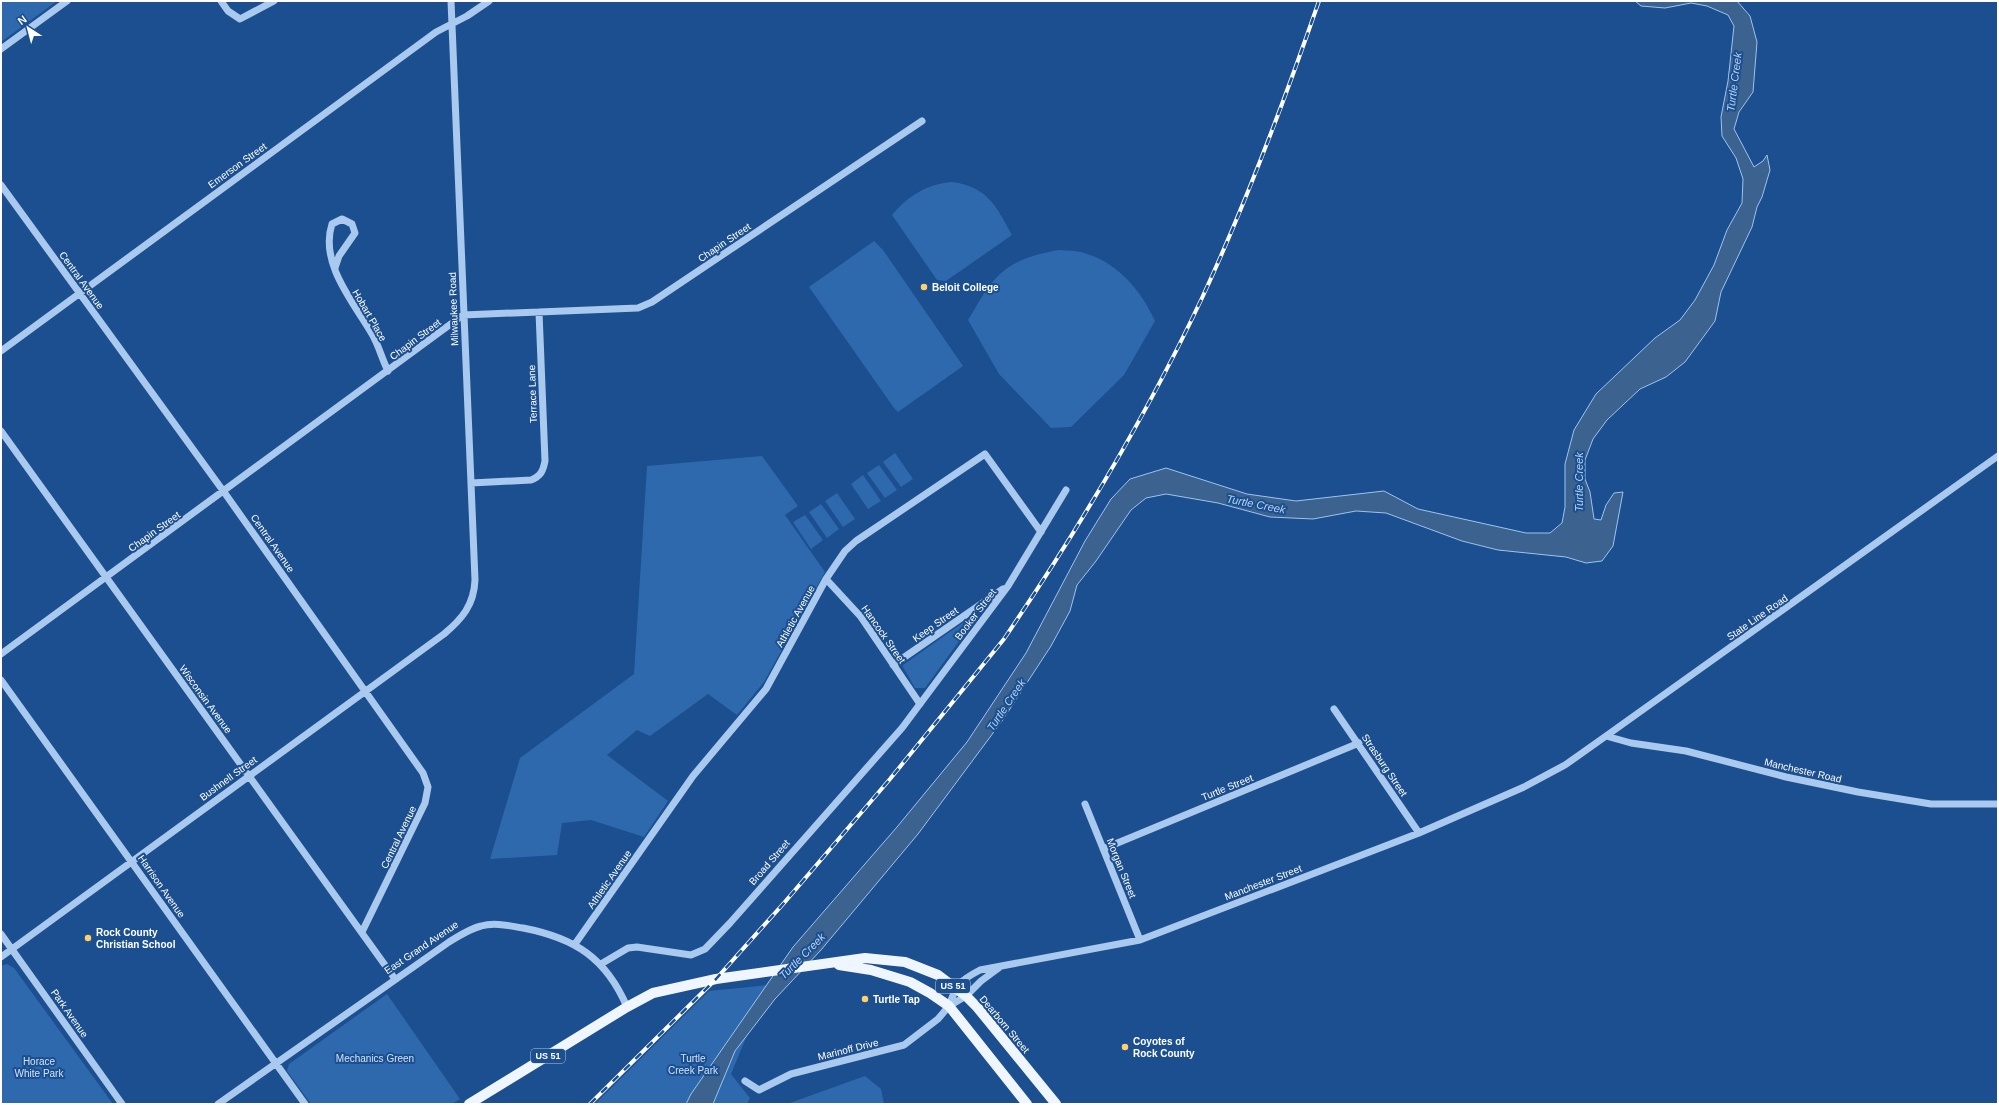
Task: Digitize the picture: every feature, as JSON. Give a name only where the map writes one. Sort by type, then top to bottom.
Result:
[{"type":"main road","name":"Dearborn Street","points":[[826,964],[865,958],[905,962],[938,975],[966,996],[977,1007],[1056,1104]]},
{"type":"main road","name":"US 51","points":[[469,1104],[627,1007],[653,993],[716,979],[826,964],[871,970],[910,982],[949,1006],[1025,1103]]},
{"type":"street","points":[[1,49],[67,1]]},
{"type":"street","points":[[221,1],[228,11],[240,20],[274,1]]},
{"type":"street","name":"Milwaukee Road","points":[[451,1],[475,580],[474,595],[465,613]]},
{"type":"street","name":"Emerson Street","points":[[1,351],[79,292],[436,32],[452,25],[489,1]]},
{"type":"street","name":"Chapin Street","points":[[1,654],[107,578],[463,315],[638,308],[652,302],[922,121]]},
{"type":"street","name":"Central Avenue","points":[[1,185],[224,492],[423,773],[428,787],[425,803],[362,932]]},
{"type":"street","name":"Hobart Place","points":[[335,268],[339,256],[354,233],[352,224],[342,219],[332,224],[330,229],[330,240],[335,268],[337,277],[373,335],[388,371]]},
{"type":"street","name":"Terrace Lane","points":[[471,484],[531,480],[541,474],[545,461],[539,312]]},
{"type":"street","name":"Wisconsin Avenue","points":[[1,431],[395,979]]},
{"type":"street","name":"Athletic Avenue","points":[[575,944],[693,776],[766,689],[826,579],[841,557],[853,544],[985,454],[1041,532]]},
{"type":"street","name":"State Line Road","points":[[1524,787],[1565,765],[1998,456]]},
{"type":"street","points":[[1041,532],[1066,490]]},
{"type":"street","name":"Booker Street","points":[[920,704],[1008,586],[1041,532]]},
{"type":"street","name":"Hancock Street","points":[[826,579],[861,616],[920,704]]},
{"type":"street","name":"Keep Street","points":[[893,665],[1008,586]]},
{"type":"street","name":"Bushnell Street","points":[[1,957],[248,775],[444,634],[465,613]]},
{"type":"street","name":"Harrison Avenue","points":[[1,680],[305,1104]]},
{"type":"street","name":"Broad Street","points":[[601,964],[628,948],[637,947],[691,956],[705,949],[762,888],[902,728],[920,704]]},
{"type":"street","name":"Strasburg Street","points":[[1334,709],[1359,743],[1419,833]]},
{"type":"street","name":"Manchester Road","points":[[1606,736],[1631,743],[1686,751],[1786,777],[1858,792],[1931,804],[1998,804]]},
{"type":"street","name":"Turtle Street","points":[[1103,849],[1359,743]]},
{"type":"street","name":"Manchester Street","points":[[949,1006],[956,988],[964,980],[980,970],[1001,965],[1089,951],[1140,940],[1419,833],[1524,787]]},
{"type":"street","name":"Morgan Street","points":[[1085,804],[1140,940]]},
{"type":"street","name":"East Grand Avenue","points":[[218,1104],[395,979],[464,933],[482,925],[502,924],[527,929],[554,935],[575,944],[601,964],[620,991],[627,1007]]},
{"type":"street","name":"Park Avenue","points":[[1,934],[122,1104]]},
{"type":"street","name":"Manchester Street","points":[[949,1006],[966,996],[980,980],[1001,965]]},
{"type":"street","name":"Marinoff Drive","points":[[744,1081],[759,1090],[791,1074],[904,1045],[938,1019],[949,1006]]},
{"type":"green space","points":[[1,1],[57,1],[1,42]]},
{"type":"green space","points":[[952,182],[974,188],[983,193],[1001,215],[1012,235],[946,281],[937,280],[892,215],[911,197],[926,188]]},
{"type":"green space","points":[[874,241],[883,250],[963,366],[898,412],[809,287]]},
{"type":"green space","points":[[1059,250],[1075,251],[1096,257],[1117,270],[1135,288],[1155,321],[1124,375],[1071,427],[1051,428],[999,374],[968,320],[990,284],[1006,269],[1028,258]]},
{"type":"green space","points":[[895,453],[913,479],[901,487],[883,462]]},
{"type":"green space","points":[[762,456],[798,506],[785,515],[825,572],[764,682],[737,715],[708,694],[650,736],[637,730],[607,755],[668,801],[644,837],[591,820],[562,823],[557,855],[490,859],[520,758],[634,674],[647,466]]},
{"type":"green space","points":[[879,465],[897,490],[885,498],[867,473]]},
{"type":"green space","points":[[863,475],[881,501],[868,509],[851,484]]},
{"type":"green space","points":[[837,493],[855,519],[843,527],[825,501]]},
{"type":"green space","points":[[821,504],[839,529],[827,538],[809,512]]},
{"type":"green space","points":[[805,515],[823,540],[811,549],[793,522]]},
{"type":"green space","points":[[971,617],[975,619],[925,688],[915,688],[903,665]]},
{"type":"green space","name":"Horace White Park","points":[[7,964],[14,968],[113,1104],[1,1104],[1,966]]},
{"type":"green space","name":"Turtle Creek Park","points":[[768,985],[731,1074],[750,1098],[747,1104],[595,1104],[709,991]]},
{"type":"green space","name":"Mechanics Green","points":[[387,994],[460,1099],[452,1104],[311,1104],[287,1071],[289,1064]]},
{"type":"green space","points":[[865,1076],[881,1089],[884,1104],[787,1104]]},
{"type":"water","name":"Turtle Creek","points":[[1635,1],[1737,1],[1750,16],[1757,42],[1753,92],[1739,112],[1734,129],[1754,167],[1763,161],[1767,155],[1770,170],[1762,197],[1757,207],[1752,227],[1721,292],[1715,321],[1685,362],[1666,377],[1640,389],[1607,420],[1593,439],[1585,460],[1585,479],[1590,492],[1594,519],[1601,520],[1606,505],[1614,493],[1623,492],[1613,546],[1602,561],[1586,563],[1566,557],[1498,550],[1462,541],[1386,513],[1356,511],[1313,519],[1270,517],[1218,503],[1166,494],[1146,498],[1131,510],[1096,561],[1077,585],[1070,611],[1051,646],[1002,721],[918,834],[821,950],[775,999],[735,1051],[713,1104],[686,1104],[691,1094],[793,947],[897,827],[967,742],[1026,653],[1085,541],[1111,499],[1130,479],[1166,468],[1247,494],[1296,501],[1384,491],[1418,509],[1526,533],[1550,533],[1562,523],[1565,507],[1565,464],[1574,430],[1596,394],[1655,338],[1680,320],[1695,300],[1714,265],[1727,230],[1742,203],[1743,179],[1736,158],[1722,136],[1721,117],[1728,81],[1734,26],[1728,15],[1707,6],[1691,3],[1665,8],[1641,6]]},
{"type":"railway","points":[[590,1104],[716,979],[784,903],[890,779],[1004,639],[1110,472],[1158,386],[1202,298],[1219,262],[1264,151],[1319,1]]},
{"type":"place","name":"Beloit College","points":[[924,287]]},
{"type":"place","name":"Rock County Christian School","points":[[88,938]]},
{"type":"place","name":"Turtle Tap","points":[[865,999]]},
{"type":"place","name":"Coyotes of Rock County","points":[[1125,1047]]}]
